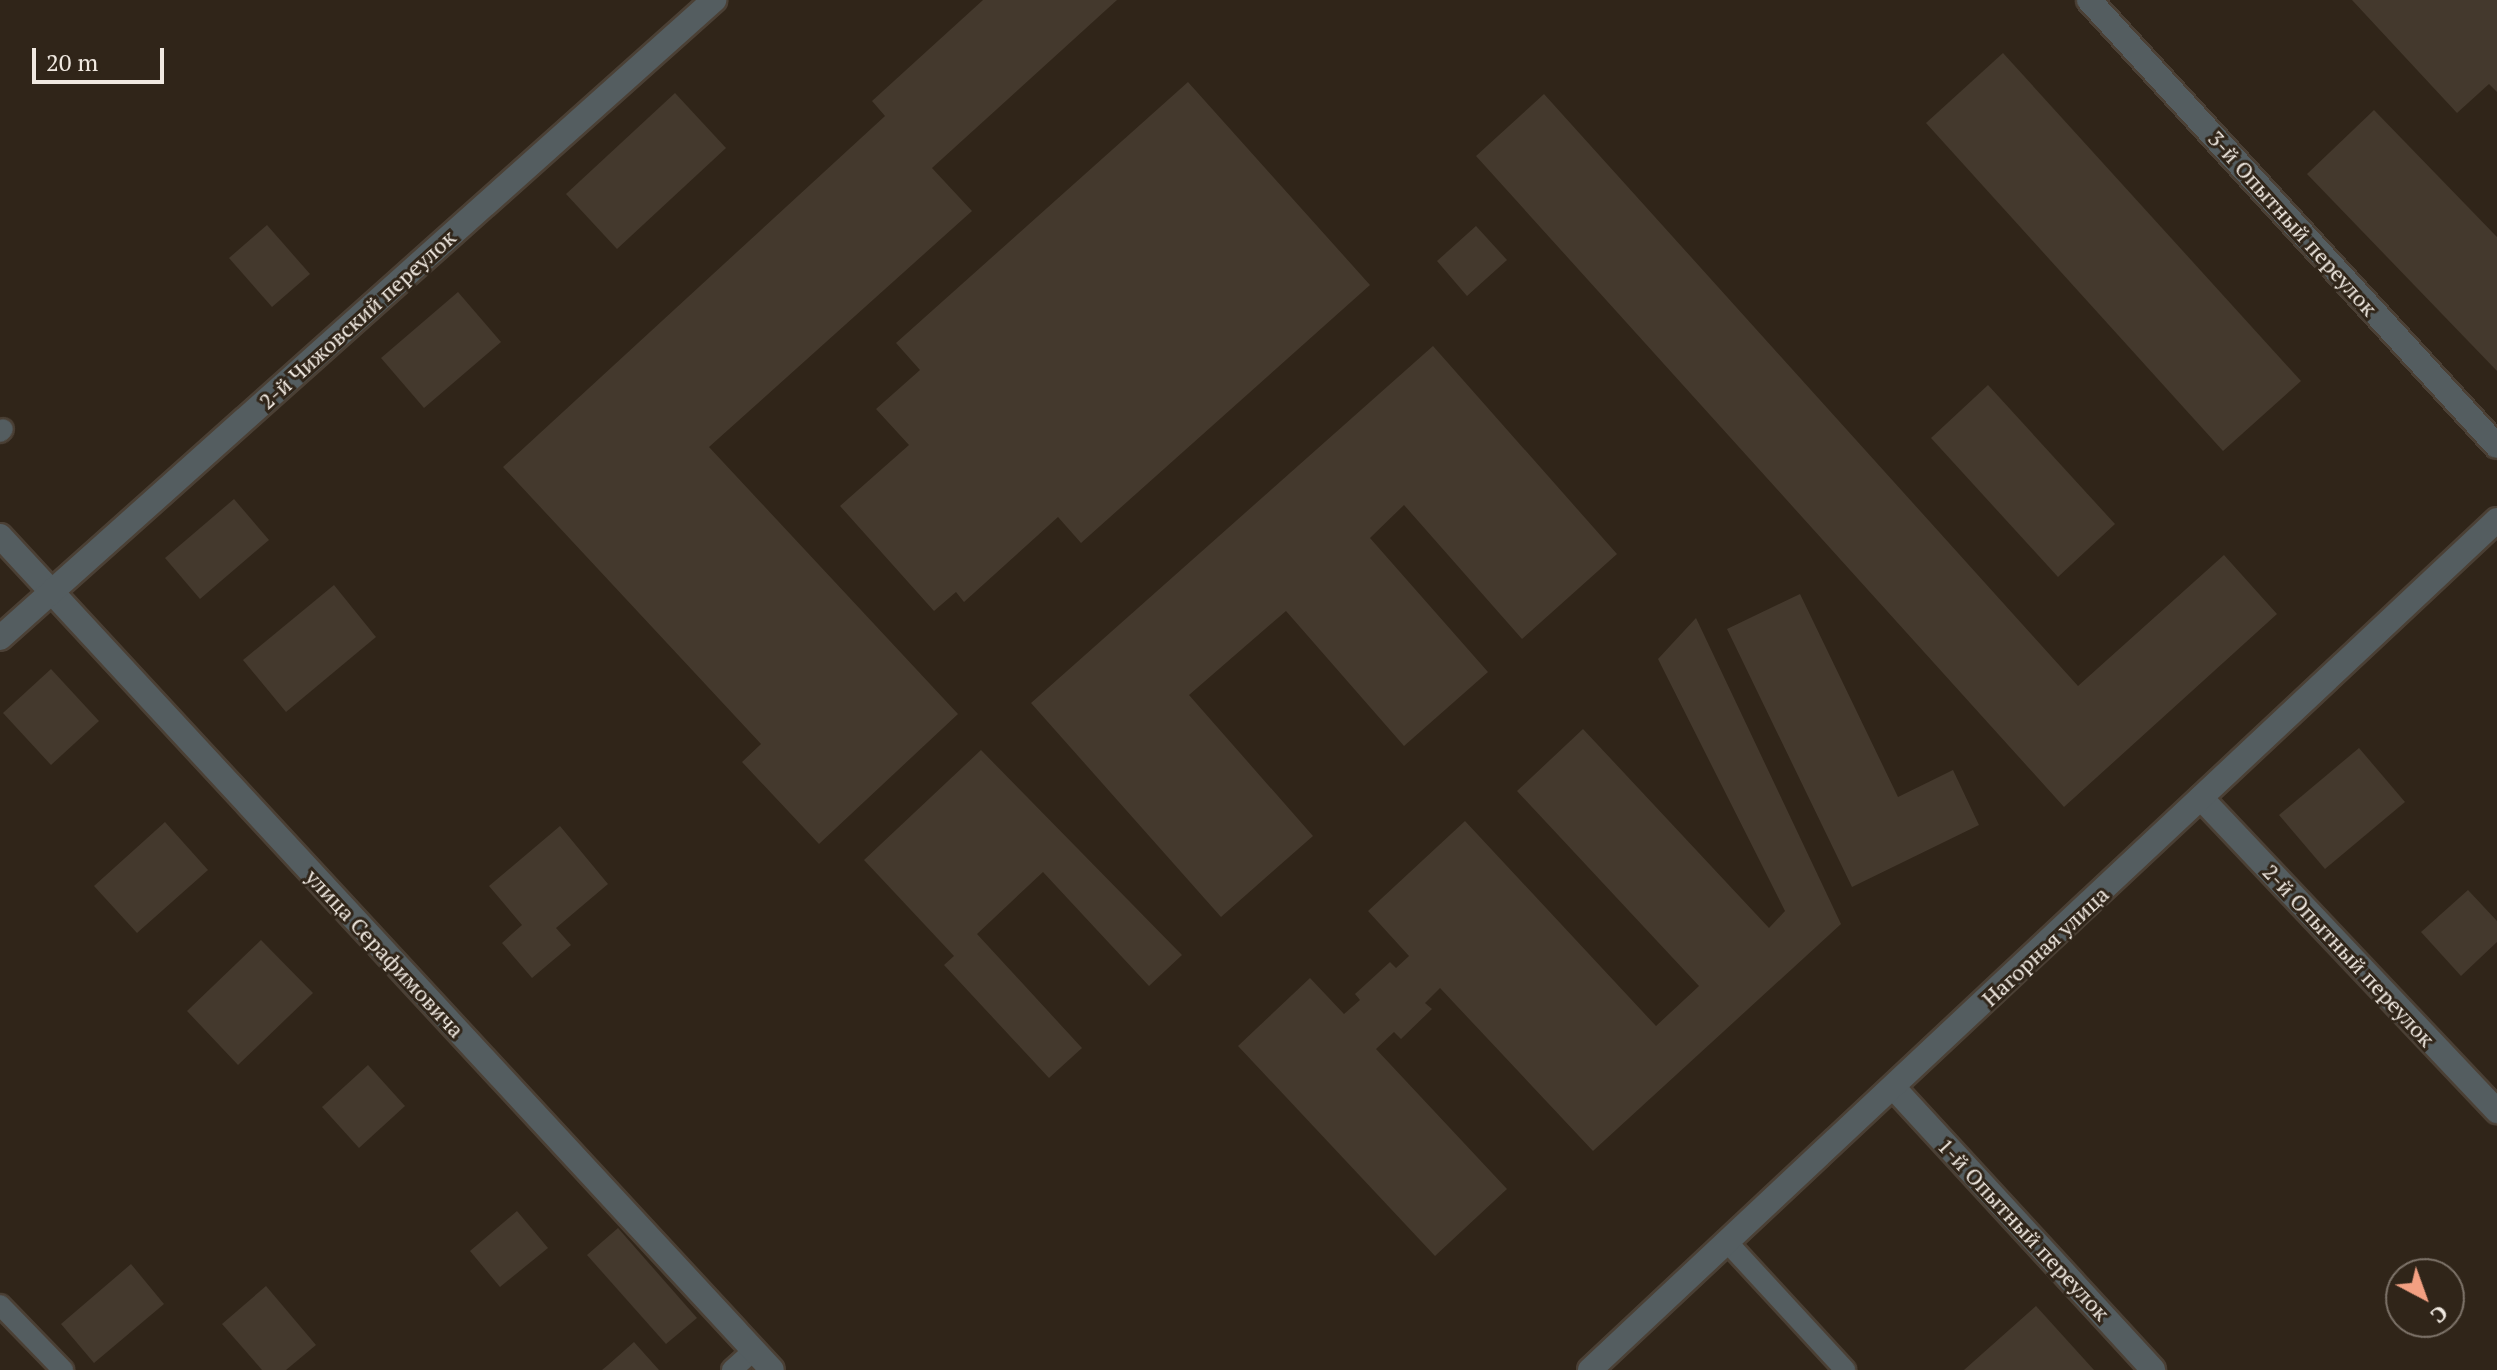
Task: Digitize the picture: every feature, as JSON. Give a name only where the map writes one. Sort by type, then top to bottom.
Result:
[{"type":"street","name":"2-й Чижовский переулок","points":[[0,638],[714,0]]},
{"type":"street","name":"3-й Опытный переулок","points":[[2089,0],[2497,446]]},
{"type":"street","name":"Нагорная улица","points":[[1590,1370],[2497,520]]},
{"type":"street","name":"улица Серафимовича","points":[[0,536],[772,1370]]},
{"type":"street","name":"2-й Опытный переулок","points":[[2201,798],[2497,1111]]},
{"type":"street","name":"1-й Опытный переулок","points":[[1894,1088],[2153,1370]]},
{"type":"lane","points":[[1728,1243],[1845,1370]]},
{"type":"lane","points":[[0,1305],[63,1370]]},
{"type":"lane","points":[[732,1370],[754,1350]]},
{"type":"building","points":[[983,0],[1117,0],[932,168],[972,211],[709,447],[958,714],[819,844],[742,762],[761,744],[503,467],[885,116],[872,101]]},
{"type":"building","points":[[2352,0],[2497,0],[2497,92],[2489,84],[2457,113]]},
{"type":"building","points":[[2003,53],[2301,381],[2223,451],[1926,123]]},
{"type":"building","points":[[1188,82],[1370,285],[1081,543],[1058,517],[964,602],[956,592],[934,611],[840,506],[909,445],[876,409],[920,370],[896,343]]},
{"type":"building","points":[[675,93],[726,148],[617,249],[566,194]]},
{"type":"building","points":[[1544,94],[2078,686],[2224,555],[2277,614],[2064,807],[1476,156]]},
{"type":"building","points":[[2374,110],[2497,237],[2497,371],[2307,174]]},
{"type":"building","points":[[267,225],[310,274],[272,307],[229,258]]},
{"type":"building","points":[[1476,226],[1507,260],[1467,296],[1437,261]]},
{"type":"building","points":[[458,292],[501,342],[424,408],[381,358]]},
{"type":"building","points":[[1433,346],[1617,554],[1522,639],[1404,505],[1370,538],[1488,672],[1404,746],[1286,611],[1189,695],[1313,836],[1221,917],[1031,703]]},
{"type":"building","points":[[1988,385],[2115,524],[2058,577],[1931,438]]},
{"type":"building","points":[[234,499],[269,540],[200,599],[165,558]]},
{"type":"building","points":[[334,585],[376,637],[286,712],[243,660]]},
{"type":"building","points":[[1800,594],[1898,797],[1953,770],[1979,825],[1852,887],[1727,629]]},
{"type":"building","points":[[1696,618],[1841,924],[1593,1151],[1440,988],[1425,1003],[1432,1009],[1401,1039],[1394,1032],[1376,1049],[1507,1189],[1435,1256],[1238,1046],[1310,978],[1344,1014],[1360,1000],[1355,994],[1390,962],[1396,968],[1409,956],[1368,911],[1465,821],[1656,1026],[1699,986],[1517,791],[1583,729],[1769,928],[1785,911],[1658,659]]},
{"type":"building","points":[[51,669],[99,721],[51,765],[3,713]]},
{"type":"building","points":[[2359,748],[2405,802],[2325,869],[2279,815]]},
{"type":"building","points":[[981,750],[1182,955],[1149,986],[1043,872],[977,934],[1082,1048],[1049,1078],[944,965],[954,956],[864,860]]},
{"type":"building","points":[[165,822],[208,870],[137,933],[94,886]]},
{"type":"building","points":[[560,826],[608,884],[556,928],[571,945],[532,978],[502,943],[522,925],[489,886]]},
{"type":"building","points":[[2468,890],[2497,921],[2497,942],[2461,976],[2421,932]]},
{"type":"building","points":[[261,940],[313,993],[238,1065],[187,1011]]},
{"type":"building","points":[[368,1065],[405,1106],[359,1148],[322,1107]]},
{"type":"building","points":[[517,1211],[548,1248],[500,1287],[470,1251]]},
{"type":"building","points":[[618,1228],[697,1318],[666,1344],[587,1255]]},
{"type":"building","points":[[131,1264],[164,1304],[94,1363],[61,1324]]},
{"type":"building","points":[[266,1286],[316,1345],[286,1370],[262,1370],[222,1324]]},
{"type":"building","points":[[2036,1306],[2094,1370],[1964,1370]]},
{"type":"building","points":[[634,1342],[659,1370],[602,1370],[608,1365]]}]
